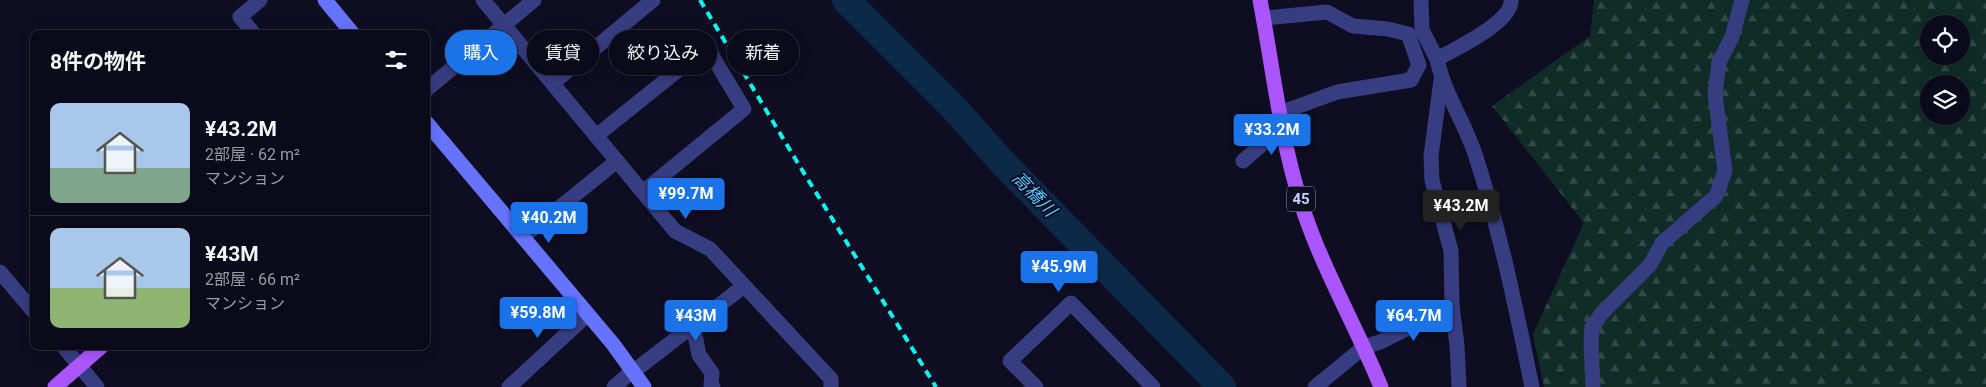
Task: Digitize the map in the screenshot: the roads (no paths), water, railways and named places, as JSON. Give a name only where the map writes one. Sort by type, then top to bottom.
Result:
[{"type":"main road","points":[[325,0],[350,30]]},
{"type":"main road","name":"45","points":[[1260,0],[1280,120],[1311,234],[1381,387]]},
{"type":"main road","points":[[430,127],[588,314],[633,370],[644,387]]},
{"type":"main road","points":[[54,387],[98,350]]},
{"type":"street","points":[[251,30],[240,17],[260,0]]},
{"type":"street","points":[[482,0],[644,191],[675,231],[710,249],[831,379],[832,387]]},
{"type":"street","points":[[430,87],[534,0]]},
{"type":"street","points":[[553,83],[653,0]]},
{"type":"street","points":[[1421,0],[1422,30],[1437,59],[1441,79],[1474,152],[1506,257],[1532,387]]},
{"type":"street","points":[[1437,59],[1492,27],[1505,15],[1511,0]]},
{"type":"street","points":[[1593,387],[1590,343],[1592,327],[1602,312],[1650,265],[1662,243],[1716,196],[1725,172],[1715,94],[1719,62],[1732,38],[1742,0]]},
{"type":"street","points":[[1244,161],[1280,120],[1336,92],[1411,80],[1419,65],[1408,34],[1388,29],[1353,26],[1328,12],[1264,18]]},
{"type":"street","points":[[596,136],[707,47],[744,109],[644,191]]},
{"type":"street","points":[[1441,79],[1431,156],[1432,180],[1451,251],[1452,306],[1457,345],[1459,387]]},
{"type":"street","points":[[523,237],[617,161]]},
{"type":"street","points":[[0,272],[30,307]]},
{"type":"street","points":[[614,387],[633,370],[744,286]]},
{"type":"street","points":[[1036,387],[1010,361],[1071,303],[1153,387]]},
{"type":"street","points":[[1315,387],[1364,347],[1380,342],[1452,306]]},
{"type":"street","points":[[508,387],[588,314]]},
{"type":"street","points":[[693,325],[699,355],[712,373],[710,386]]},
{"type":"street","points":[[66,350],[96,387]]},
{"type":"waterway","name":"高橋川","points":[[846,0],[953,107],[1002,162],[1222,387]]},
{"type":"railway","points":[[700,0],[936,387]]}]
